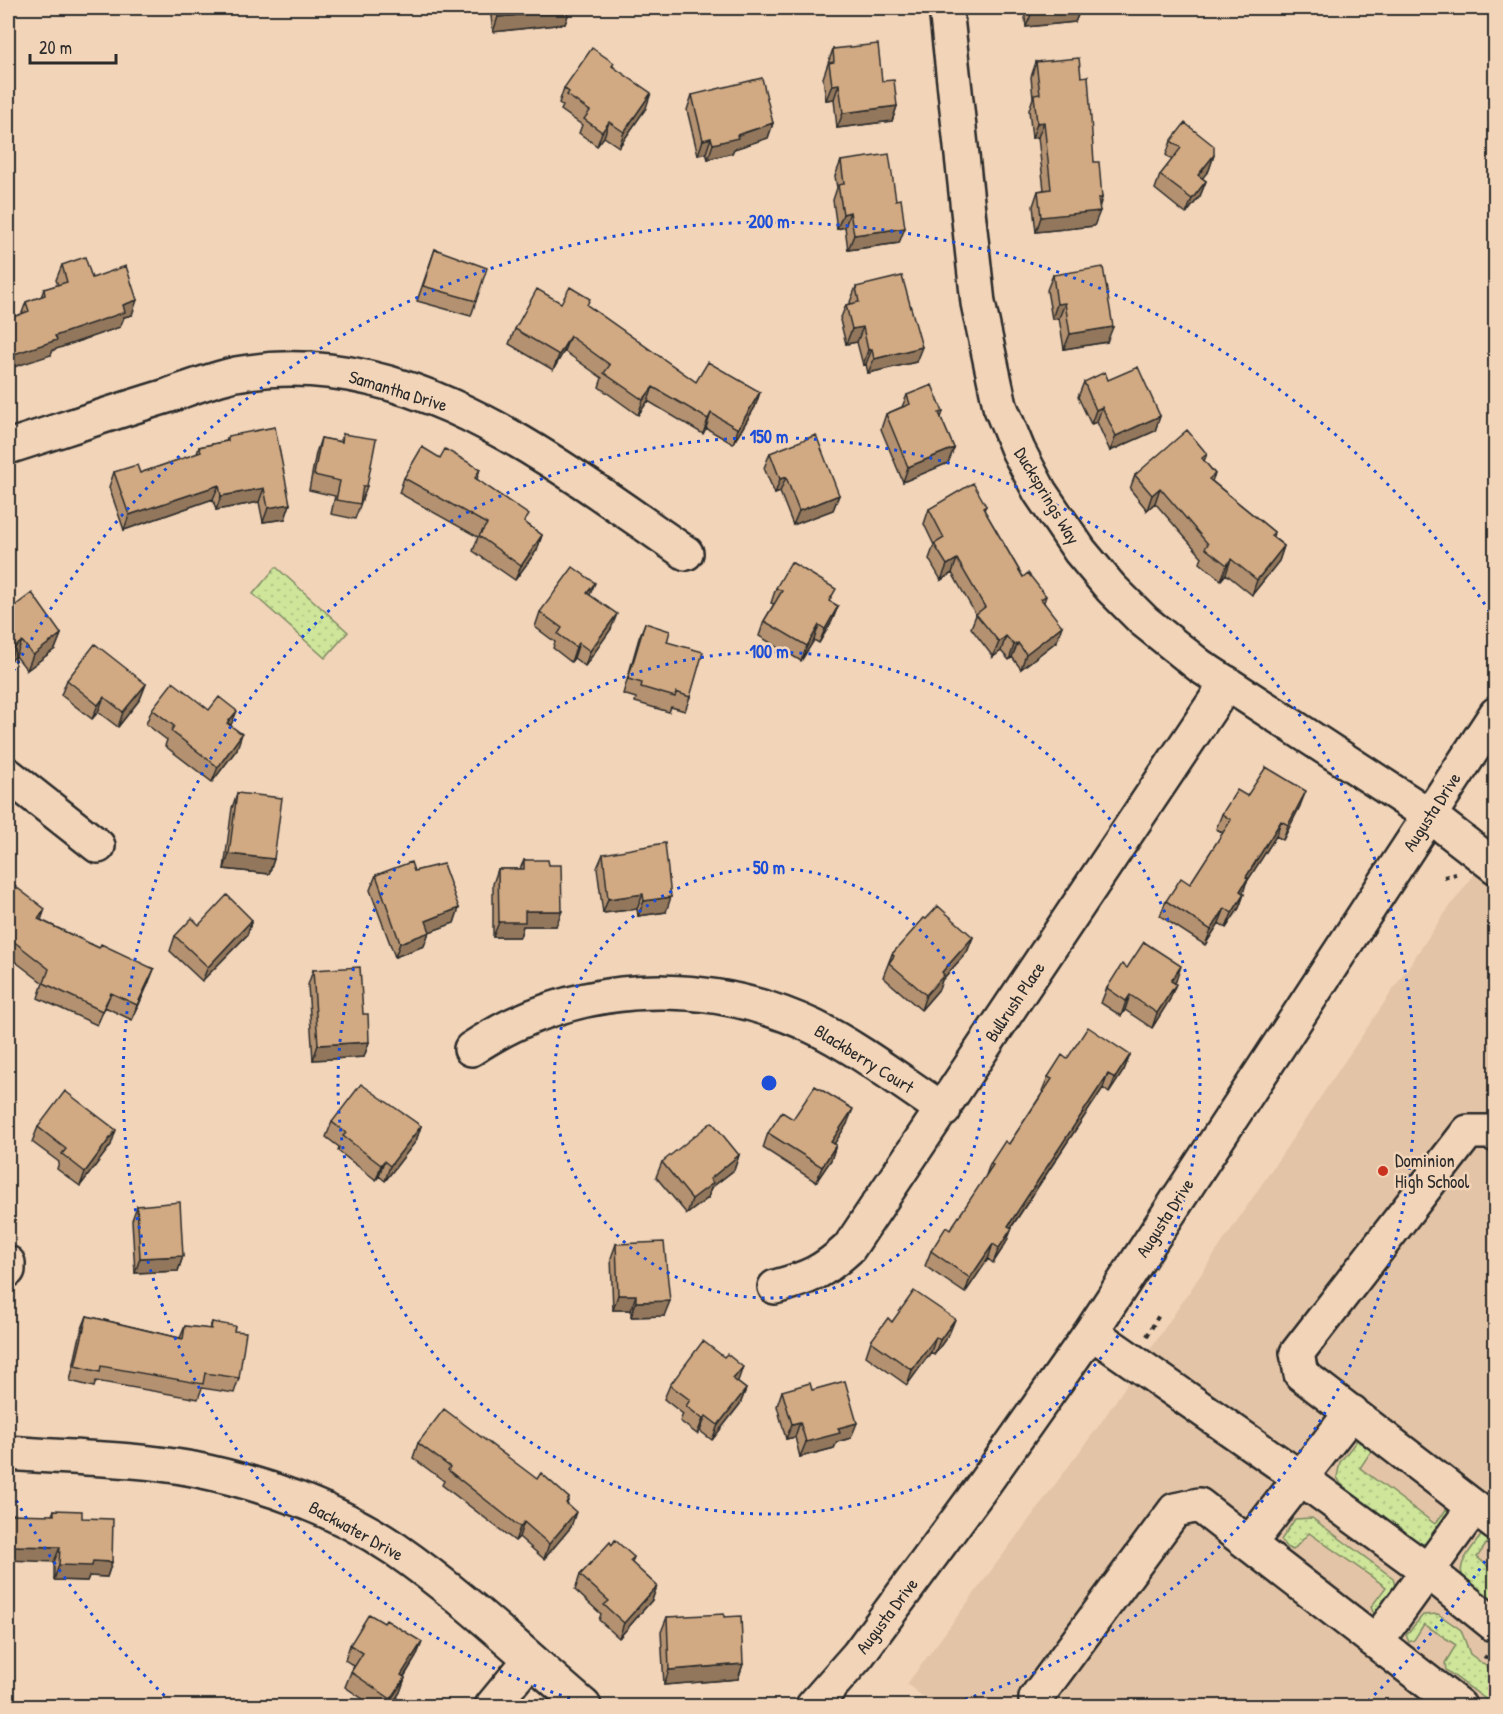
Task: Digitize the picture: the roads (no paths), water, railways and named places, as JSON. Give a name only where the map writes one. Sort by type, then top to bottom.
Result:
[{"type":"street","name":"Ducksprings Way","points":[[946,8],[978,303],[1000,406],[1040,492],[1080,551],[1111,588],[1144,621],[1227,683],[1429,815],[1496,867]]},
{"type":"street","name":"Samantha Drive","points":[[8,447],[234,375],[278,369],[315,368],[378,380],[432,398],[486,422],[552,461],[686,553]]},
{"type":"street","name":"Bullrush Place","points":[[775,1287],[810,1278],[827,1269],[849,1248],[944,1110],[1227,683]]},
{"type":"street","name":"Augusta Drive","points":[[813,1707],[879,1627],[981,1488],[1090,1332],[1496,714]]},
{"type":"street","points":[[8,775],[98,846]]},
{"type":"street","name":"Blackberry Court","points":[[471,1049],[514,1024],[581,1000],[628,992],[676,991],[723,997],[769,1009],[813,1026],[944,1110]]},
{"type":"street","points":[[1376,1642],[1428,1571],[1485,1516],[1300,1374],[1297,1353],[1468,1132],[1492,1132],[1496,1135]]},
{"type":"street","points":[[8,1263],[8,1270]]},
{"type":"street","points":[[1090,1332],[1302,1479],[1428,1571],[1494,1623]]},
{"type":"street","points":[[1250,1544],[1352,1412]]},
{"type":"street","name":"Backwater Drive","points":[[8,1453],[156,1463],[195,1470],[293,1498],[332,1513],[394,1548],[445,1587],[584,1707]]},
{"type":"street","points":[[1036,1707],[1035,1698],[1175,1510],[1199,1505],[1460,1707]]},
{"type":"street","points":[[492,1707],[530,1660]]},
{"type":"place","name":"Dominion High School","points":[[1383,1171]]}]
